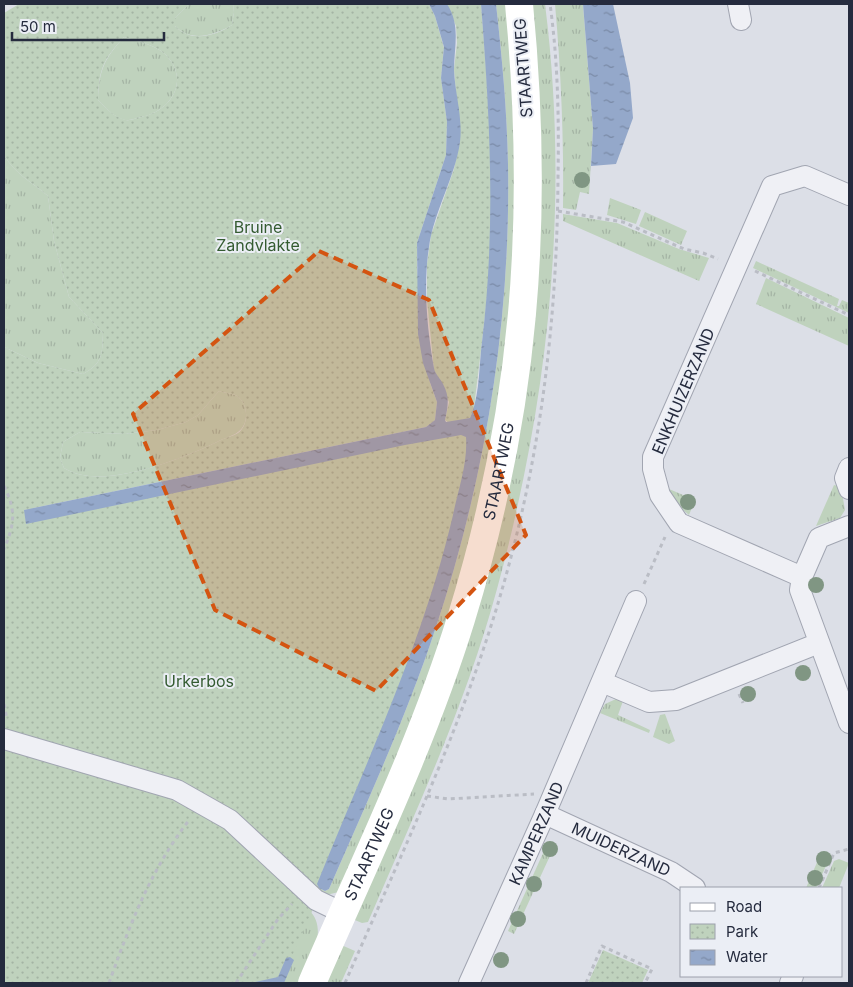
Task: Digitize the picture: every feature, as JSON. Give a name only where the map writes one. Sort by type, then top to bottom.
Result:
[{"type":"main road","name":"STAARTWEG","points":[[312,983],[359,923],[418,738],[460,622],[486,528],[507,437],[522,334],[527,261],[527,108],[519,4]]},
{"type":"street","name":"ENKHUIZERZAND","points":[[802,577],[679,523],[660,495],[653,469],[653,457],[772,186],[805,176],[849,195]]},
{"type":"street","points":[[849,468],[845,478],[849,489]]},
{"type":"street","points":[[849,526],[819,538],[802,577],[800,590],[849,723]]},
{"type":"street","name":"KAMPERZAND","points":[[469,983],[548,807],[636,601]]},
{"type":"street","points":[[602,682],[649,702],[676,700],[819,643]]},
{"type":"street","name":"STAARTWEG","points":[[4,739],[177,790],[199,800],[243,830],[299,896],[321,903],[359,923]]},
{"type":"street","name":"MUIDERZAND","points":[[548,807],[672,872],[694,887]]},
{"type":"path","points":[[558,211],[623,222],[684,249],[737,263],[849,315]]},
{"type":"path","points":[[4,486],[14,511],[9,537],[4,548]]},
{"type":"path","points":[[636,601],[674,516]]},
{"type":"path","points":[[427,796],[448,799],[524,793],[536,794],[548,807]]},
{"type":"path","points":[[109,983],[146,888],[172,842],[190,818],[199,800]]},
{"type":"path","points":[[819,887],[834,853],[849,849]]},
{"type":"path","points":[[236,983],[278,919],[299,896]]},
{"type":"path","points":[[345,983],[358,948],[359,923]]},
{"type":"path","points":[[586,983],[602,946],[652,969],[645,983]]},
{"type":"highlighted area","points":[[319,251],[429,300],[526,535],[376,691],[215,610],[133,414]]},
{"type":"green space","points":[[19,4],[189,4],[175,18],[175,26],[188,35],[196,36],[211,35],[232,25],[233,4],[429,4],[435,16],[444,48],[441,78],[447,122],[446,155],[417,243],[417,268],[430,383],[437,402],[435,420],[426,427],[24,510],[481,425],[427,627],[324,884],[280,983],[4,983],[4,347],[38,363],[83,374],[90,370],[100,358],[103,333],[69,297],[54,241],[48,196],[19,173],[4,155],[4,13]],"holes":[[[124,37],[146,44],[162,52],[173,65],[177,75],[177,85],[174,94],[161,109],[151,114],[128,120],[114,115],[98,100],[101,73],[111,52]],[[219,391],[235,395],[244,404],[246,420],[242,429],[236,434],[183,457],[119,475],[98,476],[80,474],[64,468],[60,458],[63,442],[80,432],[125,434],[157,430],[186,422],[198,415]]]},
{"type":"green space","points":[[189,4],[233,4],[232,25],[218,32],[203,36],[196,36],[181,31],[175,26],[175,18]]},
{"type":"green space","points":[[447,4],[481,4],[491,171],[490,250],[487,295],[474,408],[470,418],[449,423],[445,420],[449,402],[434,370],[427,300],[427,264],[431,235],[454,169],[460,140],[454,69],[457,43],[456,26]]},
{"type":"green space","points":[[496,4],[509,4],[517,93],[514,324],[468,565],[406,745],[339,892],[326,895],[321,893],[319,888],[325,891],[329,889],[385,761],[424,663],[453,574],[481,458],[499,341],[508,223],[507,124]]},
{"type":"green space","points":[[528,4],[545,4],[552,78],[555,151],[555,225],[550,299],[542,372],[530,445],[497,589],[470,674],[438,758],[368,922],[362,923],[350,918],[499,518]]},
{"type":"green space","points":[[555,4],[583,5],[593,129],[589,194],[580,192],[576,210],[563,208],[562,106]]},
{"type":"green space","points":[[124,37],[146,44],[162,52],[173,65],[177,75],[177,85],[174,94],[161,109],[151,114],[127,120],[114,115],[98,100],[101,73],[107,59]]},
{"type":"green space","points":[[4,155],[19,173],[48,196],[54,241],[69,297],[103,333],[100,358],[90,370],[83,374],[38,363],[4,347]]},
{"type":"green space","points":[[610,198],[641,210],[636,224],[607,215]]},
{"type":"green space","points":[[645,212],[687,231],[681,245],[639,226]]},
{"type":"green space","points":[[563,214],[617,223],[679,249],[709,258],[699,281],[563,221]]},
{"type":"green space","points":[[756,261],[839,299],[837,306],[839,306],[842,300],[849,303],[849,313],[753,268]]},
{"type":"green space","points":[[766,278],[849,318],[849,346],[756,304]]},
{"type":"green space","points":[[219,391],[237,396],[244,404],[246,420],[242,429],[233,435],[183,457],[119,475],[98,476],[80,474],[64,468],[60,458],[63,442],[80,432],[125,434],[157,430],[186,422],[198,415]]},
{"type":"green space","points":[[834,485],[841,487],[845,510],[840,518],[816,526]]},
{"type":"green space","points":[[669,489],[695,500],[689,515],[676,504]]},
{"type":"green space","points":[[616,699],[623,701],[618,715],[650,730],[649,733],[600,713],[605,704]]},
{"type":"green space","points":[[665,714],[675,741],[669,744],[653,737],[660,715]]},
{"type":"green space","points":[[548,842],[555,845],[514,934],[508,931]]},
{"type":"green space","points":[[821,853],[830,857],[816,887],[806,887]]},
{"type":"green space","points":[[839,859],[849,863],[839,887],[822,887],[834,861]]},
{"type":"green space","points":[[309,910],[315,918],[318,936],[303,983],[241,983]]},
{"type":"green space","points":[[339,944],[355,951],[341,983],[322,983]]},
{"type":"green space","points":[[603,950],[648,970],[642,983],[588,983]]},
{"type":"water","points":[[429,4],[447,4],[454,20],[456,36],[454,70],[461,133],[454,169],[435,220],[429,247],[426,276],[429,338],[436,374],[447,393],[446,422],[470,418],[475,405],[486,299],[489,257],[490,173],[481,4],[496,4],[507,124],[508,223],[499,341],[481,458],[453,574],[424,663],[385,761],[329,889],[325,891],[319,888],[317,884],[410,656],[441,563],[466,457],[466,437],[461,435],[405,445],[26,524],[24,510],[426,427],[435,420],[437,402],[423,363],[418,334],[417,243],[446,155],[447,122],[441,78],[444,47],[435,16]]},
{"type":"water","points":[[583,4],[613,4],[630,83],[633,118],[616,164],[591,166],[593,129]]},
{"type":"water","points":[[290,957],[294,960],[284,983],[250,983],[278,977],[286,958]]},
{"type":"park label","name":"Bruine Zandvlakte","points":[[258,236]]},
{"type":"park label","name":"Urkerbos","points":[[199,681]]}]
